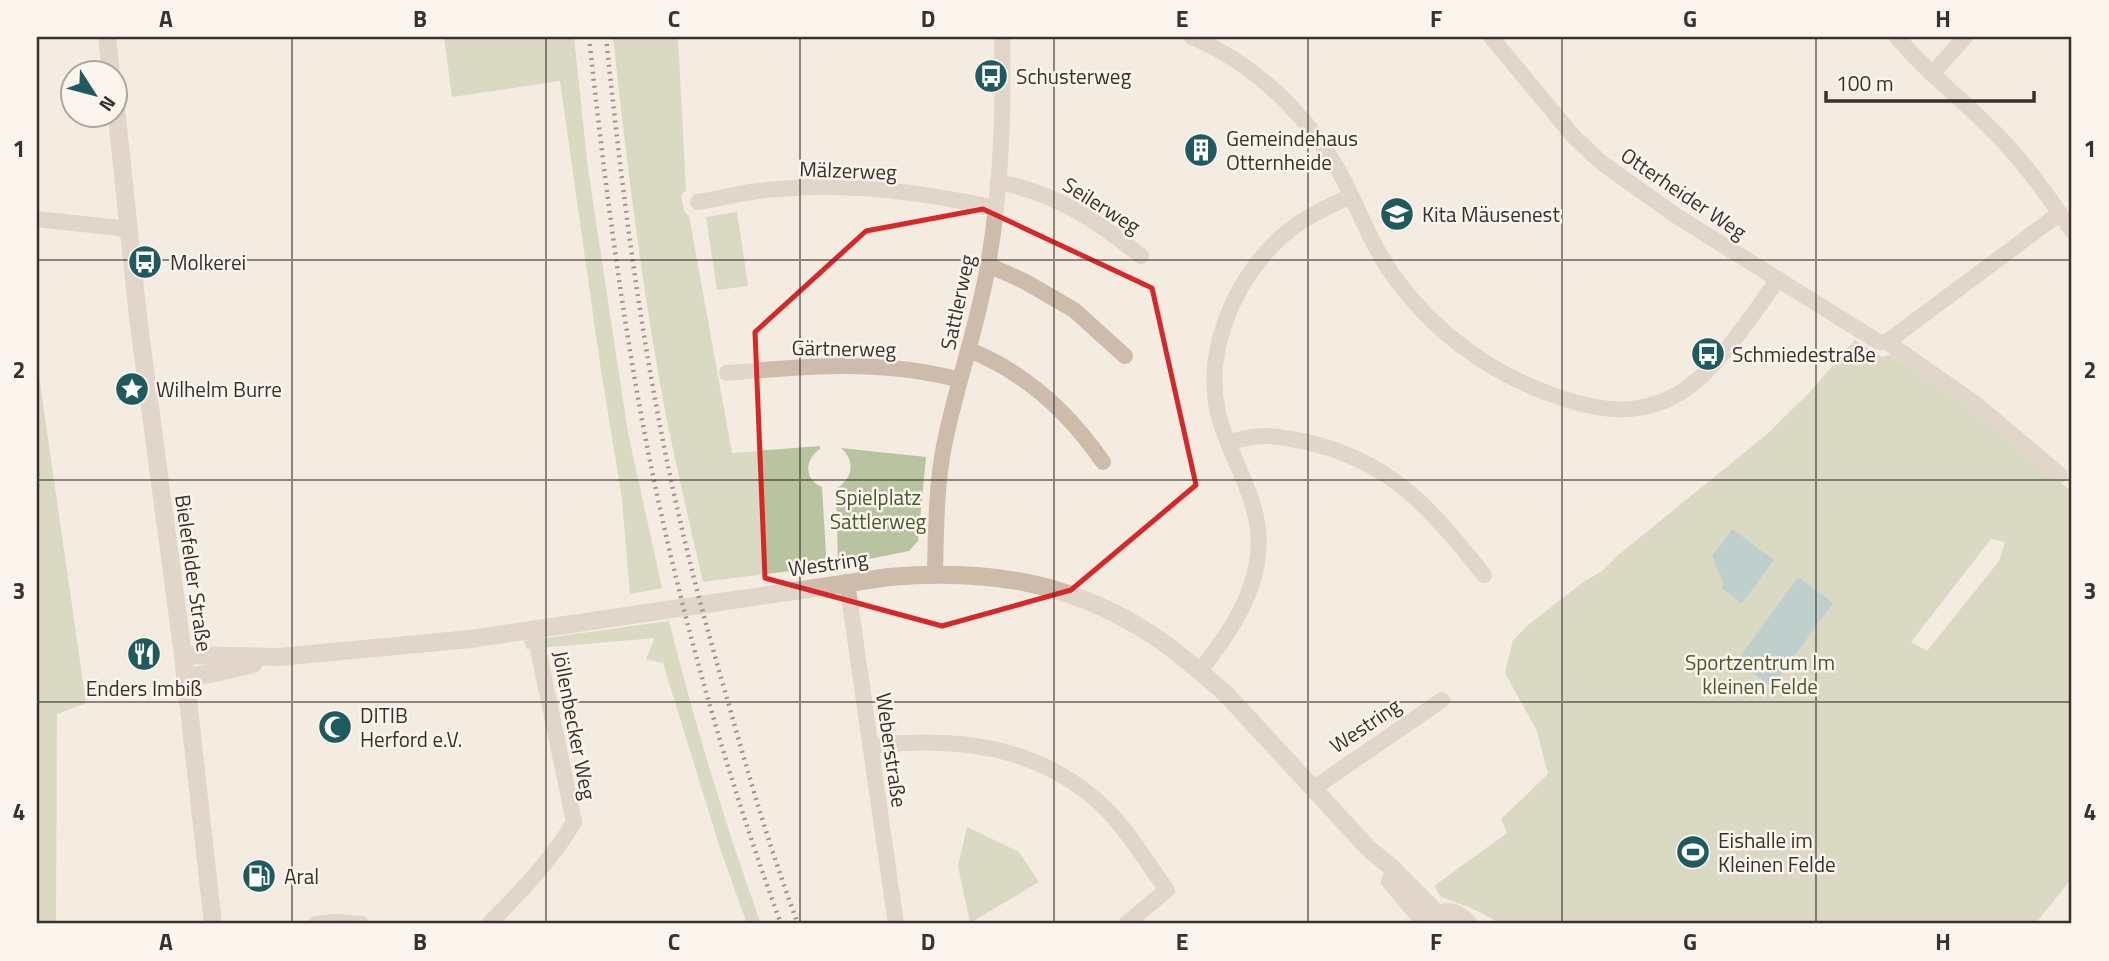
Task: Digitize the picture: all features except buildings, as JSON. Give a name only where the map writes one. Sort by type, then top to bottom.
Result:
[{"type":"street","points":[[107,37],[109,60]]},
{"type":"street","name":"Sattlerweg","points":[[935,573],[943,449],[988,265],[996,208],[1002,117],[1002,37]]},
{"type":"street","points":[[1192,37],[1224,53],[1251,71],[1286,102],[1312,131],[1329,155],[1396,281],[1418,306],[1447,334],[1489,365],[1555,396],[1619,409],[1657,403],[1678,394],[1709,369],[1778,279]]},
{"type":"street","name":"Otterheider Weg","points":[[1491,37],[1574,137],[1602,163],[1678,217],[1879,342],[1887,342],[1976,404],[2060,475]]},
{"type":"street","points":[[1897,37],[2000,138],[2034,176],[2072,231]]},
{"type":"street","points":[[1932,74],[1965,37]]},
{"type":"street","name":"Bielefelder Straße","points":[[118,130],[138,317],[183,655],[213,924]]},
{"type":"street","name":"Seilerweg","points":[[998,182],[1024,187],[1072,207],[1097,222],[1141,256]]},
{"type":"street","name":"Mälzerweg","points":[[698,202],[752,192],[833,187],[940,196],[996,208]]},
{"type":"street","points":[[1200,671],[1220,645],[1241,609],[1250,590],[1258,554],[1256,512],[1218,412],[1216,386],[1219,344],[1226,318],[1246,277],[1274,244],[1295,226],[1350,196]]},
{"type":"street","points":[[1887,342],[2060,214]]},
{"type":"street","points":[[37,219],[129,229]]},
{"type":"street","points":[[988,265],[1024,281],[1074,310],[1125,356]]},
{"type":"street","points":[[969,350],[990,358],[1037,389],[1085,436],[1102,462]]},
{"type":"street","name":"Gärtnerweg","points":[[727,373],[812,365],[877,366],[934,373],[960,380]]},
{"type":"street","points":[[1229,443],[1246,437],[1274,436],[1320,444],[1361,460],[1401,484],[1419,499],[1485,575]]},
{"type":"street","name":"Westring","points":[[183,655],[279,657],[470,639],[847,582],[935,573],[1018,580],[1068,594],[1122,617],[1146,631],[1200,671],[1226,694],[1369,849],[1391,867],[1430,921]]},
{"type":"street","name":"Weberstraße","points":[[847,582],[896,924]]},
{"type":"street","name":"Jöllenbecker Weg","points":[[489,924],[534,875],[574,822],[534,630]]},
{"type":"street","name":"Westring","points":[[185,677],[215,673],[279,657]]},
{"type":"street","name":"Westring","points":[[1314,788],[1442,700]]},
{"type":"street","points":[[870,746],[909,741],[988,747],[1045,766],[1079,787],[1119,823],[1167,890],[1126,924]]},
{"type":"street","points":[[1430,921],[1445,912],[1463,917],[1469,924]]},
{"type":"street","points":[[316,924],[361,924]]},
{"type":"highlighted area","points":[[983,209],[1152,288],[1196,485],[1071,590],[942,626],[765,578],[755,332],[866,231]]},
{"type":"green space","points":[[444,37],[574,37],[588,169],[628,433],[662,588],[630,594],[622,499],[560,81],[452,97]]},
{"type":"green space","points":[[613,37],[678,37],[686,190],[681,195],[684,211],[689,216],[732,453],[820,446],[811,459],[808,470],[812,480],[822,487],[827,571],[814,568],[703,582],[668,426],[643,281]]},
{"type":"green space","points":[[737,212],[748,286],[717,290],[706,217]]},
{"type":"green space","name":"Sportzentrum Im kleinen Felde","points":[[1855,340],[1882,357],[1891,355],[1980,415],[2072,492],[2072,878],[2035,924],[1499,924],[1469,907],[1441,897],[1434,886],[1507,833],[1501,819],[1548,774],[1537,731],[1505,673],[1513,640],[1582,583],[1602,571],[1766,435],[1809,393]],"holes":[[[1991,539],[2005,542],[1999,561],[1927,651],[1911,642]]]},
{"type":"green space","points":[[37,362],[86,703],[57,714],[56,924],[37,924]]},
{"type":"green space","name":"Spielplatz Sattlerweg","points":[[841,448],[926,457],[918,541],[909,551],[838,565],[836,489],[846,480],[850,470],[849,458]]},
{"type":"green space","points":[[669,621],[711,774],[761,924],[747,924],[720,848],[663,663],[646,659],[655,638],[527,649],[524,641]]},
{"type":"green space","points":[[967,827],[1019,852],[1039,882],[970,923],[958,866]]},
{"type":"water","points":[[1732,529],[1774,560],[1742,603],[1721,588],[1724,584],[1712,556]]},
{"type":"water","points":[[1798,577],[1833,603],[1772,687],[1737,661]]},
{"type":"railway","points":[[589,37],[619,280],[634,377],[656,488],[702,677],[739,801],[781,924]]},
{"type":"railway","points":[[606,37],[638,297],[673,490],[702,610],[744,758],[798,924]]},
{"type":"place","name":"Schusterweg","points":[[991,76]]},
{"type":"place","name":"Gemeindehaus Otternheide","points":[[1201,150]]},
{"type":"place","name":"Kita Mäusenest","points":[[1397,214]]},
{"type":"place","name":"Molkerei","points":[[145,262]]},
{"type":"place","name":"Schmiedestraße","points":[[1708,354]]},
{"type":"place","name":"Wilhelm Burre","points":[[132,389]]},
{"type":"place","name":"Enders Imbiß","points":[[144,654]]},
{"type":"place","name":"DITIB Herford e.V.","points":[[335,727]]},
{"type":"place","name":"Eishalle im Kleinen Felde","points":[[1693,852]]},
{"type":"place","name":"Aral","points":[[259,876]]}]
